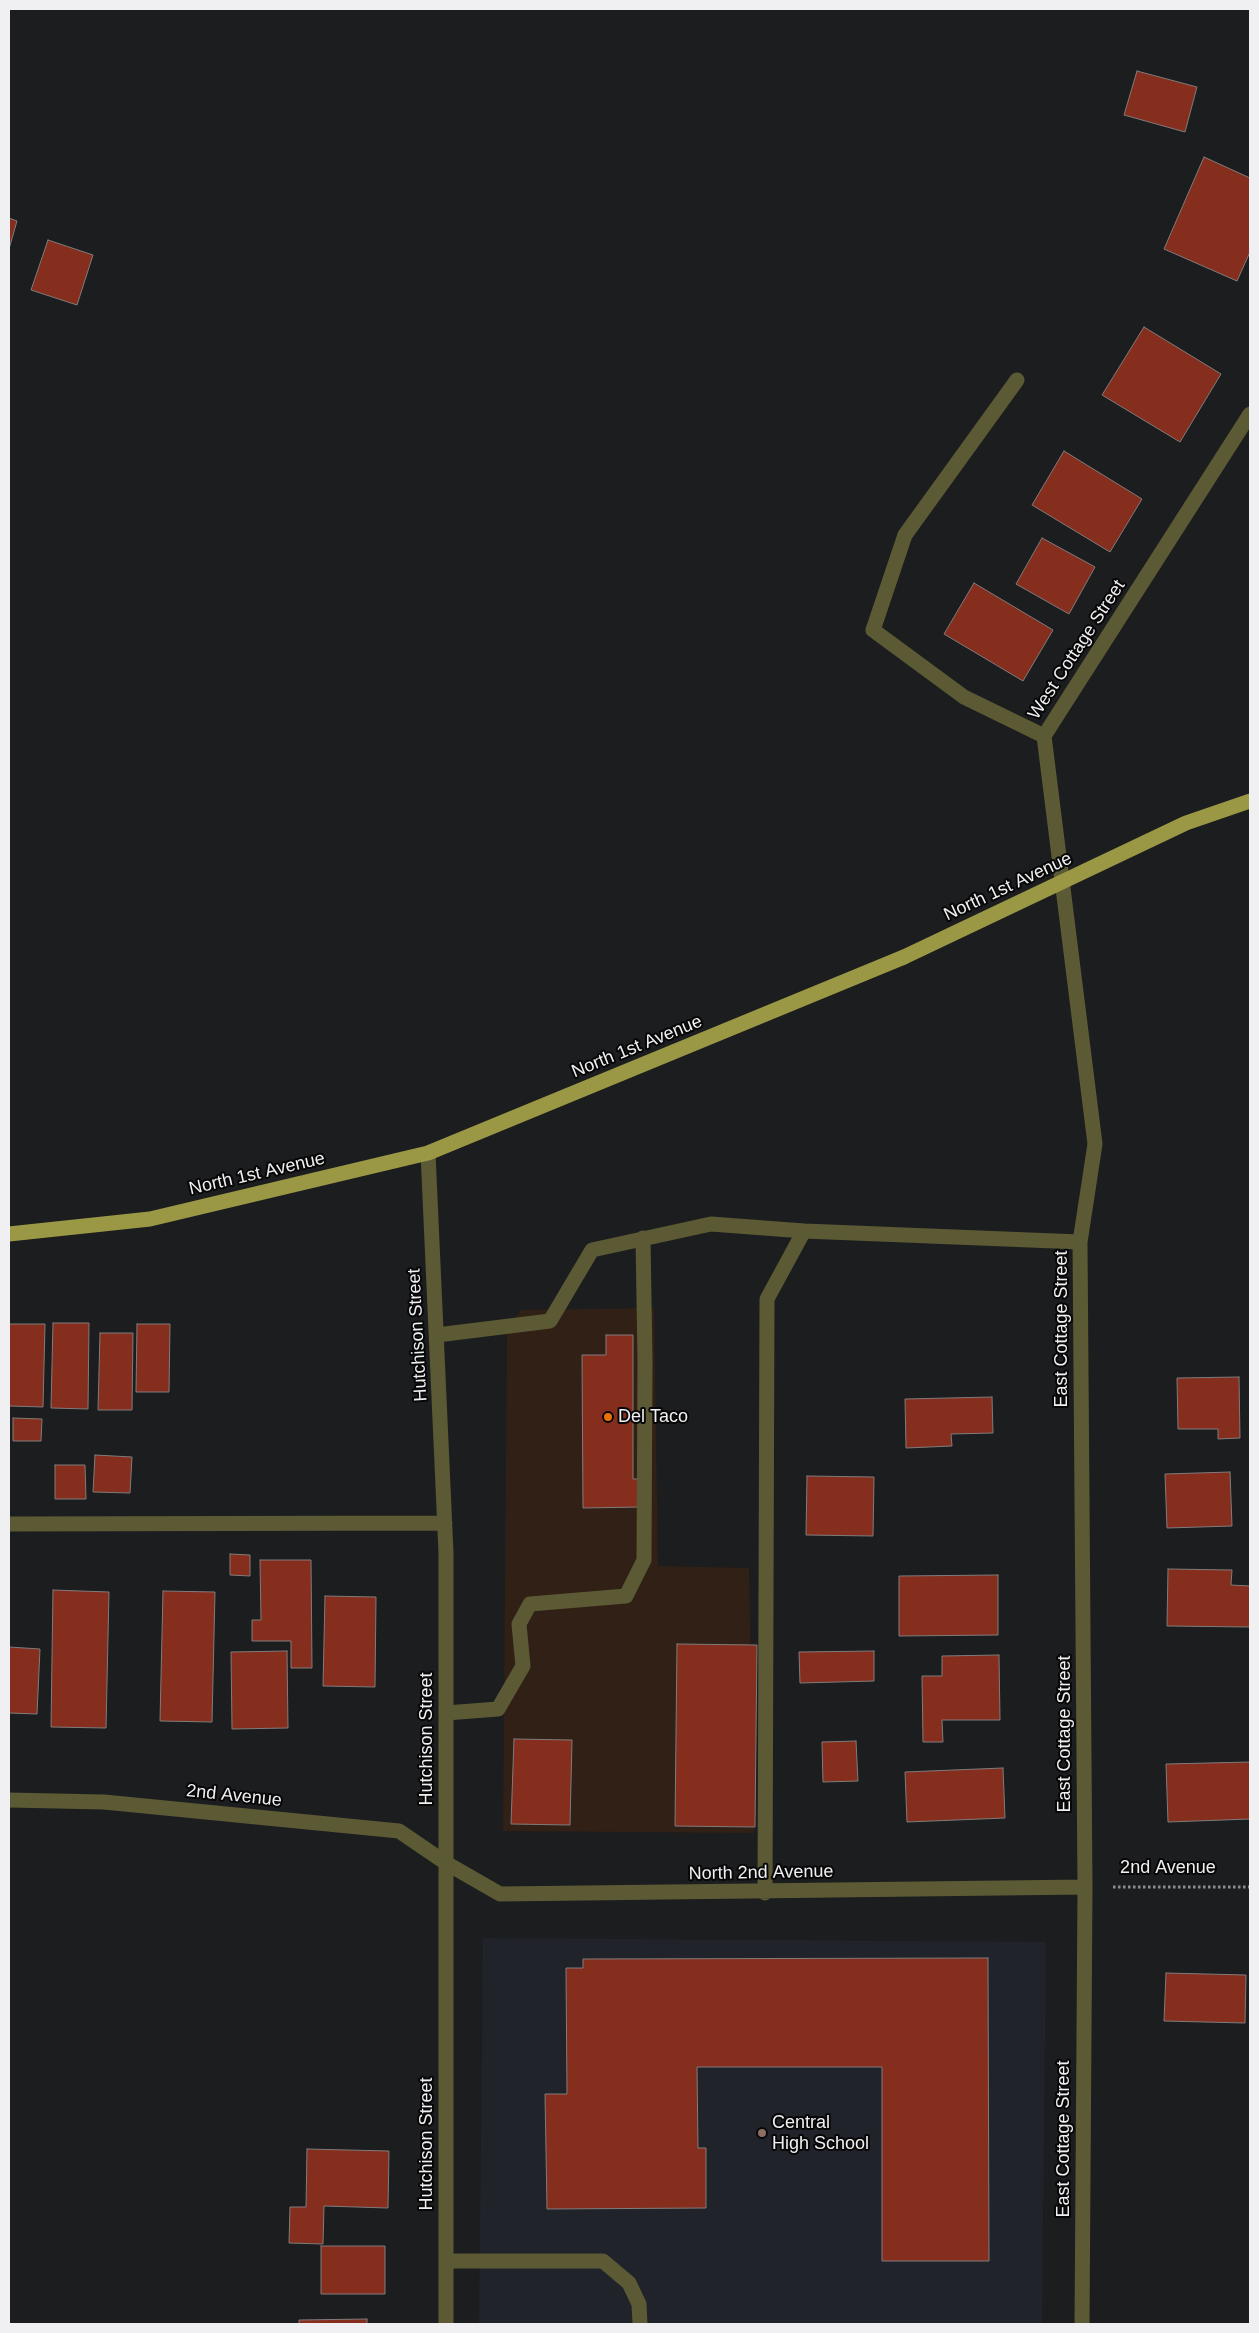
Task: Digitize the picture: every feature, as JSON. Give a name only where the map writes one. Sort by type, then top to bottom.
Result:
[{"type":"main road","name":"North 1st Avenue","points":[[9,1234],[150,1219],[428,1153],[904,957],[1186,823],[1250,801]]},
{"type":"street","points":[[1017,380],[905,536],[872,630],[964,697],[1044,736]]},
{"type":"street","name":"West Cottage Street","points":[[1095,1144],[1044,736],[1250,414]]},
{"type":"street","name":"East Cottage Street","points":[[1082,2324],[1085,1887],[1080,1242],[1095,1144]]},
{"type":"street","name":"Hutchison Street","points":[[428,1153],[445,1523],[446,2324]]},
{"type":"street","points":[[437,1335],[550,1321],[592,1250],[710,1224],[804,1231],[1080,1242]]},
{"type":"street","points":[[765,1893],[767,1299],[804,1231]]},
{"type":"street","points":[[446,1713],[498,1709],[523,1666],[520,1624],[530,1604],[626,1596],[644,1560],[645,1360],[643,1238]]},
{"type":"street","points":[[9,1524],[445,1523]]},
{"type":"street","name":"2nd Avenue","points":[[9,1800],[104,1802],[399,1832],[446,1863]]},
{"type":"street","name":"North 2nd Avenue","points":[[446,1863],[500,1894],[765,1893],[1085,1887]]},
{"type":"street","points":[[446,2261],[603,2261],[629,2283],[640,2304],[640,2324]]},
{"type":"path","name":"2nd Avenue","points":[[1085,1887],[1250,1887]]},
{"type":"shaded area","points":[[654,1308],[658,1566],[749,1568],[754,1833],[503,1831],[507,1331],[521,1310]]},
{"type":"shaded area","name":"Central High School","points":[[483,1938],[1046,1942],[1042,2324],[479,2324]]},
{"type":"building","points":[[1137,71],[1197,87],[1185,132],[1124,115]]},
{"type":"building","points":[[1204,157],[1250,178],[1250,252],[1237,281],[1164,249]]},
{"type":"building","points":[[9,218],[17,221],[9,249]]},
{"type":"building","points":[[48,240],[93,255],[77,305],[31,290]]},
{"type":"building","points":[[1144,327],[1221,374],[1180,442],[1102,395]]},
{"type":"building","points":[[1064,451],[1142,499],[1110,552],[1032,505]]},
{"type":"building","points":[[1042,538],[1095,567],[1069,614],[1016,584]]},
{"type":"building","points":[[974,583],[1053,630],[1023,681],[944,634]]},
{"type":"building","points":[[53,1323],[89,1323],[88,1409],[51,1408]]},
{"type":"building","points":[[9,1324],[45,1324],[43,1407],[9,1406]]},
{"type":"building","points":[[137,1324],[170,1324],[169,1392],[136,1392]]},
{"type":"building","points":[[100,1333],[133,1333],[132,1410],[98,1410]]},
{"type":"building","name":"Del Taco","points":[[606,1335],[633,1335],[633,1479],[641,1479],[641,1507],[583,1508],[582,1355],[606,1355]]},
{"type":"building","points":[[1239,1377],[1240,1438],[1218,1439],[1218,1429],[1178,1429],[1177,1378]]},
{"type":"building","points":[[992,1397],[993,1433],[951,1434],[952,1446],[906,1448],[905,1399]]},
{"type":"building","points":[[13,1418],[42,1419],[41,1441],[13,1441]]},
{"type":"building","points":[[95,1455],[132,1457],[130,1493],[93,1492]]},
{"type":"building","points":[[55,1465],[85,1465],[86,1499],[55,1499]]},
{"type":"building","points":[[1230,1472],[1232,1526],[1167,1528],[1165,1474]]},
{"type":"building","points":[[807,1476],[874,1477],[873,1536],[806,1535]]},
{"type":"building","points":[[230,1554],[250,1555],[250,1576],[230,1575]]},
{"type":"building","points":[[260,1560],[311,1560],[312,1668],[291,1668],[291,1641],[252,1641],[252,1620],[261,1620]]},
{"type":"building","points":[[1168,1569],[1232,1570],[1231,1585],[1250,1586],[1250,1627],[1167,1626]]},
{"type":"building","points":[[998,1575],[998,1635],[899,1636],[899,1576]]},
{"type":"building","points":[[53,1590],[109,1592],[106,1728],[51,1727]]},
{"type":"building","points":[[163,1591],[215,1592],[212,1722],[160,1721]]},
{"type":"building","points":[[325,1596],[376,1597],[375,1687],[323,1686]]},
{"type":"building","points":[[677,1644],[757,1645],[755,1827],[675,1826]]},
{"type":"building","points":[[9,1647],[40,1649],[37,1714],[9,1713]]},
{"type":"building","points":[[287,1651],[288,1728],[232,1729],[231,1652]]},
{"type":"building","points":[[874,1651],[874,1681],[800,1683],[799,1652]]},
{"type":"building","points":[[999,1655],[1000,1720],[942,1720],[943,1742],[923,1742],[922,1676],[942,1676],[942,1656]]},
{"type":"building","points":[[514,1739],[572,1740],[570,1825],[511,1824]]},
{"type":"building","points":[[856,1741],[858,1781],[823,1782],[822,1742]]},
{"type":"building","points":[[1250,1762],[1250,1819],[1168,1822],[1166,1764]]},
{"type":"building","points":[[1003,1768],[1005,1818],[907,1822],[905,1772]]},
{"type":"building","points":[[988,1958],[989,2261],[882,2261],[882,2067],[697,2067],[698,2148],[706,2148],[706,2208],[547,2209],[545,2094],[567,2094],[566,1968],[583,1968],[583,1959]]},
{"type":"building","points":[[1166,1973],[1246,1975],[1245,2023],[1164,2021]]},
{"type":"building","points":[[307,2149],[389,2151],[388,2208],[324,2206],[323,2244],[289,2243],[290,2207],[306,2207]]},
{"type":"building","points":[[321,2246],[385,2246],[385,2294],[321,2294]]},
{"type":"building","points":[[367,2319],[367,2324],[299,2324],[299,2320]]},
{"type":"place","name":"Del Taco","points":[[608,1417]]},
{"type":"place","name":"Central High School","points":[[762,2133]]}]
